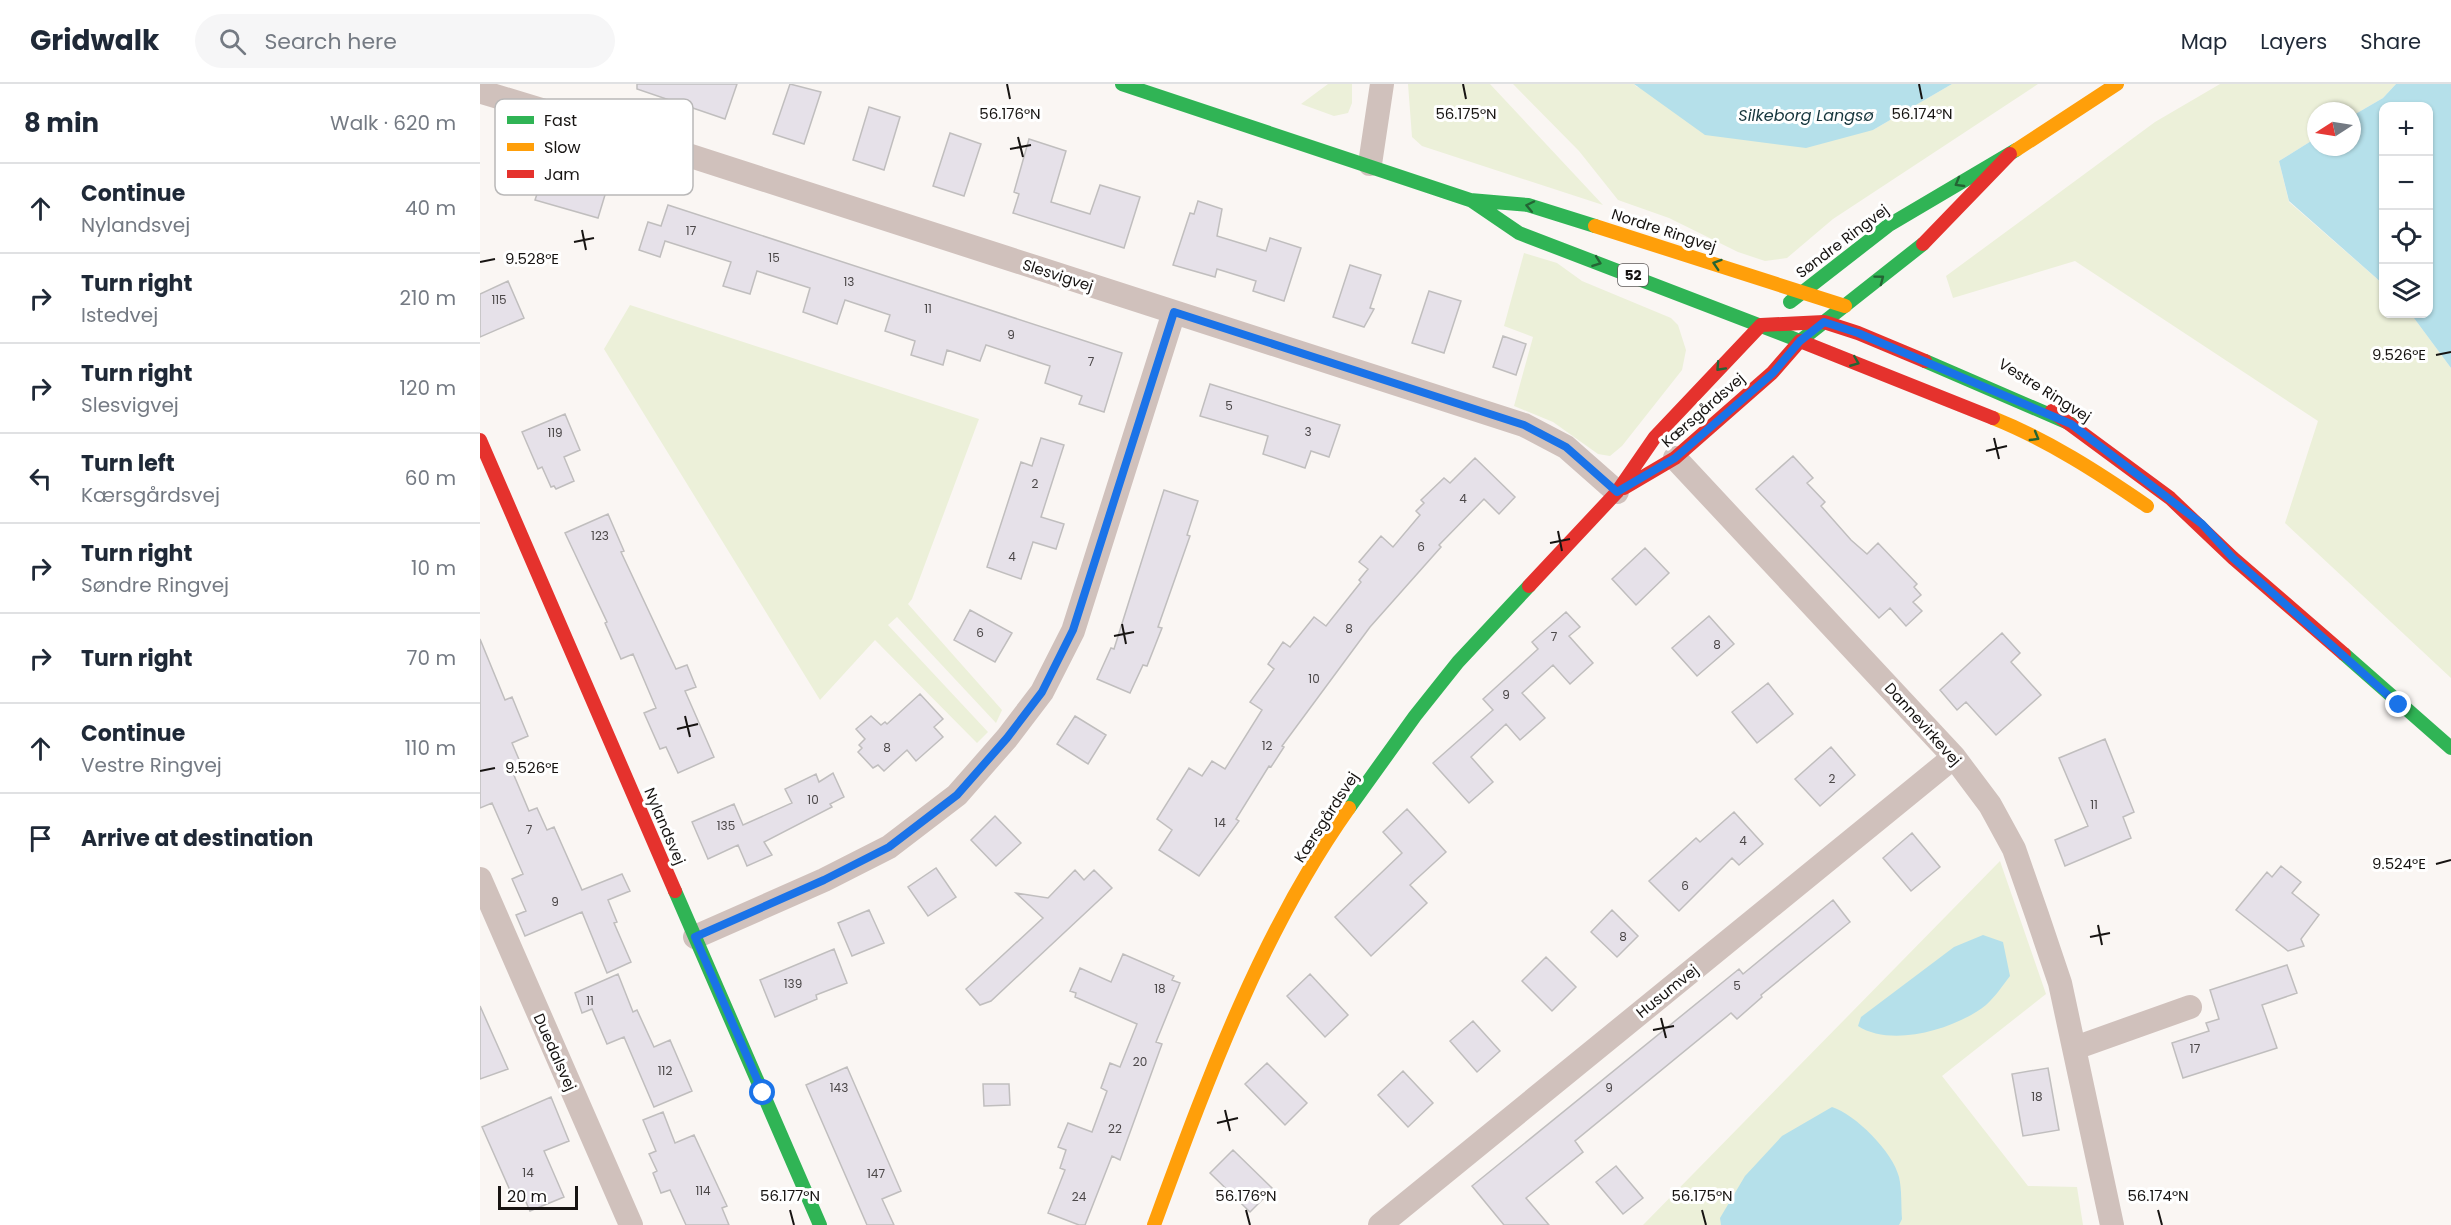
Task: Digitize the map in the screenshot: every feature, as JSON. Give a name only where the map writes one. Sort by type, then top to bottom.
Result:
[{"type":"main road","name":"Nordre Ringvej","points":[[1122,84],[1370,164],[1470,200],[1519,233],[1800,341]]},
{"type":"main road","name":"Søndre Ringvej","points":[[1761,326],[1889,225],[2010,154],[2118,84]]},
{"type":"main road","name":"Søndre Ringvej","points":[[1800,341],[1914,254],[2010,154]]},
{"type":"main road","name":"Nordre Ringvej","points":[[1470,200],[1528,205],[1804,291],[1845,306]]},
{"type":"main road","points":[[1519,233],[1595,246]]},
{"type":"main road","points":[[1779,311],[1845,306],[1865,314]]},
{"type":"main road","points":[[1761,326],[1824,322],[1858,333],[2071,424]]},
{"type":"main road","name":"Kærsgårdsvej","points":[[1159,1224],[1174,1163],[1213,1064],[1292,901],[1343,817],[1414,716],[1458,662],[1617,492],[1655,437],[1761,326]]},
{"type":"main road","points":[[1800,341],[2019,428],[2105,477],[2162,516]]},
{"type":"main road","name":"Kærsgårdsvej","points":[[1617,492],[1675,458],[1773,373],[1800,341]]},
{"type":"main road","name":"Vestre Ringvej","points":[[1979,369],[2041,403],[2202,524],[2233,558],[2451,748]]},
{"type":"main road","name":"Nylandsvej","points":[[481,447],[820,1225]]},
{"type":"main road","name":"Vestre Ringvej","points":[[2181,529],[2233,558]]},
{"type":"street","points":[[1370,164],[1382,84]]},
{"type":"street","name":"Slesvigvej","points":[[482,92],[504,99]]},
{"type":"street","name":"Slesvigvej","points":[[693,159],[1524,425],[1566,447],[1617,492]]},
{"type":"street","points":[[695,937],[824,880],[889,847],[957,795],[1007,738],[1042,692],[1073,630],[1174,312]]},
{"type":"street","name":"Dannevirkevej","points":[[1675,458],[1954,757],[1990,805],[2014,849],[2060,983],[2112,1225]]},
{"type":"street","name":"Husumvej","points":[[1380,1225],[1954,757]]},
{"type":"street","name":"Duedalsvej","points":[[480,879],[631,1225]]},
{"type":"street","points":[[2075,1048],[2190,1007]]},
{"type":"green space","points":[[1328,84],[1352,84],[1352,103],[1348,113],[1334,116],[1301,104]]},
{"type":"green space","points":[[1408,84],[1490,84],[1603,205],[1422,146],[1412,137]]},
{"type":"green space","points":[[1513,84],[1634,84],[1637,87],[1873,130],[1952,84],[2038,84],[1833,219],[1787,258],[1765,261],[1738,252],[1669,218],[1618,200],[1579,151]]},
{"type":"green space","points":[[2220,84],[2396,84],[2383,98],[2361,111],[2361,102],[2307,102],[2307,144],[2279,161],[2289,202],[2379,281],[2379,318],[2414,318],[2451,368],[2451,678],[2285,523],[2318,421],[2075,261],[1953,298],[1946,276],[2155,122]]},
{"type":"green space","points":[[1524,253],[1557,263],[1582,281],[1671,318],[1678,325],[1686,350],[1682,370],[1622,446],[1610,456],[1598,454],[1553,422],[1514,406],[1533,337],[1504,326]]},
{"type":"green space","points":[[630,305],[979,419],[912,599],[908,604],[1002,710],[996,723],[897,617],[888,625],[988,732],[977,743],[875,640],[820,700],[604,349]]},
{"type":"green space","points":[[2000,861],[2046,994],[1942,1076],[2028,1186],[2077,1187],[2083,1225],[1643,1225]]},
{"type":"water","name":"Silkeborg Langsø","points":[[1634,84],[1952,84],[1873,130],[1806,148],[1705,135]]},
{"type":"water","points":[[2396,84],[2451,84],[2451,368],[2414,318],[2433,318],[2433,102],[2379,102],[2379,280],[2289,201],[2279,161],[2307,144],[2307,156],[2361,156],[2361,111],[2383,98]]},
{"type":"water","points":[[1983,935],[2003,942],[2010,976],[1986,1005],[1958,1022],[1924,1033],[1888,1035],[1858,1026],[1861,1017],[1954,947]]},
{"type":"water","points":[[1832,1107],[1862,1126],[1889,1156],[1899,1177],[1902,1219],[1899,1225],[1721,1225],[1720,1218],[1745,1176],[1782,1136]]},
{"type":"building","points":[[637,84],[737,84],[725,119],[693,108],[693,99],[666,99],[637,89]]},
{"type":"building","points":[[790,84],[821,92],[804,144],[773,134]]},
{"type":"building","points":[[869,107],[900,117],[884,170],[853,160]]},
{"type":"building","points":[[950,133],[981,144],[964,196],[933,186]]},
{"type":"building","points":[[1029,139],[1066,151],[1051,202],[1090,214],[1100,185],[1140,197],[1124,248],[1013,213],[1019,194],[1014,192]]},
{"type":"building","points":[[537,195],[605,195],[598,218],[535,200]]},
{"type":"building","points":[[1198,201],[1222,209],[1217,236],[1266,251],[1270,238],[1301,248],[1284,301],[1253,291],[1256,281],[1217,269],[1215,277],[1173,265],[1190,213],[1194,214]]},
{"type":"building","points":[[668,205],[1122,353],[1104,412],[1079,404],[1082,396],[1045,383],[1050,366],[986,345],[980,361],[947,350],[943,365],[911,355],[915,341],[885,331],[890,315],[845,300],[837,324],[803,312],[810,288],[757,271],[750,294],[723,286],[731,262],[665,241],[660,257],[639,250],[648,222],[661,226]]},
{"type":"building","points":[[1350,265],[1381,275],[1370,308],[1374,309],[1364,327],[1333,317]]},
{"type":"building","points":[[508,281],[524,318],[480,337],[480,294]]},
{"type":"building","points":[[1429,291],[1461,301],[1444,353],[1412,343]]},
{"type":"building","points":[[1503,336],[1526,344],[1516,375],[1493,367]]},
{"type":"building","points":[[1210,384],[1340,425],[1329,457],[1311,451],[1305,468],[1263,454],[1268,436],[1200,416]]},
{"type":"building","points":[[565,414],[580,450],[564,457],[574,481],[556,489],[554,486],[551,487],[542,467],[538,469],[522,432]]},
{"type":"building","points":[[1041,438],[1064,445],[1041,517],[1064,524],[1056,549],[1033,542],[1021,579],[987,567],[1021,462],[1032,466]]},
{"type":"building","points":[[1793,456],[1813,478],[1807,483],[1825,502],[1821,506],[1851,540],[1867,554],[1878,543],[1917,584],[1914,587],[1921,595],[1913,602],[1922,611],[1906,626],[1890,608],[1879,618],[1756,489]]},
{"type":"building","points":[[1475,458],[1515,497],[1499,514],[1484,499],[1439,545],[1441,547],[1370,627],[1282,746],[1284,747],[1271,767],[1269,766],[1236,819],[1239,821],[1199,876],[1159,850],[1172,830],[1157,819],[1189,768],[1202,776],[1212,761],[1225,769],[1262,710],[1250,702],[1274,669],[1268,664],[1283,642],[1290,647],[1314,617],[1326,626],[1361,582],[1359,580],[1368,569],[1359,562],[1381,536],[1393,547],[1420,515],[1416,511],[1424,503],[1421,500],[1444,478],[1450,483]]},
{"type":"building","points":[[1164,490],[1198,501],[1187,535],[1190,536],[1158,627],[1162,628],[1147,666],[1143,665],[1130,693],[1097,679],[1111,648],[1114,649]]},
{"type":"building","points":[[608,514],[624,551],[621,552],[676,669],[687,665],[696,687],[685,691],[714,757],[678,773],[666,747],[660,749],[644,713],[656,708],[633,654],[621,659],[605,623],[607,622],[565,533]]},
{"type":"building","points":[[1645,548],[1669,573],[1636,605],[1612,579]]},
{"type":"building","points":[[970,610],[1012,633],[995,662],[954,640]]},
{"type":"building","points":[[1566,612],[1580,627],[1569,636],[1593,663],[1570,684],[1553,665],[1522,693],[1545,718],[1520,740],[1506,724],[1471,757],[1493,782],[1469,803],[1433,763],[1493,710],[1483,699],[1538,649],[1532,642]]},
{"type":"building","points":[[1709,616],[1734,644],[1697,676],[1672,648]]},
{"type":"building","points":[[2002,633],[2020,653],[2011,662],[2041,695],[1996,735],[1966,702],[1957,710],[1940,690]]},
{"type":"building","points":[[480,639],[505,700],[512,697],[528,736],[512,743],[523,769],[513,773],[529,811],[537,808],[547,830],[554,827],[582,890],[622,874],[630,891],[608,900],[617,922],[614,923],[631,962],[607,973],[582,912],[525,936],[516,915],[526,911],[512,879],[523,874],[492,803],[480,808]]},
{"type":"building","points":[[1768,683],[1793,714],[1757,743],[1732,712]]},
{"type":"building","points":[[920,694],[943,719],[934,727],[943,737],[916,761],[907,750],[884,771],[878,765],[873,768],[858,752],[862,748],[859,745],[865,739],[856,729],[871,716],[881,725],[885,722],[887,724]]},
{"type":"building","points":[[1075,716],[1106,735],[1088,764],[1057,744]]},
{"type":"building","points":[[2105,739],[2134,812],[2123,817],[2131,838],[2065,866],[2055,840],[2088,826],[2059,758]]},
{"type":"building","points":[[1831,747],[1855,775],[1820,806],[1795,779]]},
{"type":"building","points":[[833,773],[844,797],[830,804],[832,807],[764,842],[772,855],[747,866],[738,845],[708,859],[692,822],[734,804],[743,825],[792,803],[785,789],[816,774],[819,782]]},
{"type":"building","points":[[1407,809],[1446,852],[1410,885],[1427,903],[1371,956],[1335,917],[1402,853],[1383,832]]},
{"type":"building","points":[[1734,812],[1763,844],[1739,865],[1732,858],[1679,911],[1649,881],[1696,838],[1700,842]]},
{"type":"building","points":[[995,816],[1021,843],[996,866],[971,840]]},
{"type":"building","points":[[1912,833],[1940,867],[1911,891],[1883,858]]},
{"type":"building","points":[[2281,866],[2301,882],[2292,893],[2319,915],[2301,939],[2304,946],[2288,951],[2236,910],[2267,872],[2272,877]]},
{"type":"building","points":[[936,868],[956,897],[928,916],[908,887]]},
{"type":"building","points":[[1075,870],[1084,880],[1094,870],[1112,888],[991,1001],[980,1005],[966,989],[1043,918],[1016,893],[1048,898]]},
{"type":"building","points":[[1833,900],[1850,922],[1761,995],[1762,997],[1737,1019],[1731,1013],[1575,1141],[1583,1152],[1526,1198],[1549,1225],[1504,1225],[1472,1186],[1739,969],[1743,974]]},
{"type":"building","points":[[869,910],[884,943],[852,956],[838,923]]},
{"type":"building","points":[[1612,910],[1638,936],[1617,957],[1591,932]]},
{"type":"building","points":[[834,949],[847,983],[816,995],[817,999],[775,1017],[760,980]]},
{"type":"building","points":[[1123,954],[1174,976],[1172,980],[1180,983],[1156,1042],[1162,1044],[1120,1160],[1112,1156],[1085,1225],[1079,1225],[1048,1213],[1065,1170],[1060,1168],[1066,1150],[1058,1147],[1068,1123],[1092,1132],[1107,1091],[1101,1088],[1110,1063],[1120,1067],[1137,1024],[1075,997],[1076,993],[1070,991],[1080,968],[1111,982]]},
{"type":"building","points":[[1546,957],[1576,987],[1552,1011],[1522,981]]},
{"type":"building","points":[[2287,965],[2297,993],[2262,1005],[2277,1048],[2183,1078],[2172,1043],[2209,1031],[2206,1023],[2219,1019],[2210,990]]},
{"type":"building","points":[[618,974],[633,1012],[637,1010],[654,1047],[670,1040],[692,1091],[654,1107],[624,1037],[607,1044],[592,1009],[582,1013],[575,993]]},
{"type":"building","points":[[1310,974],[1348,1015],[1325,1037],[1287,996]]},
{"type":"building","points":[[480,1006],[508,1069],[480,1079]]},
{"type":"building","points":[[1473,1021],[1500,1051],[1477,1072],[1450,1041]]},
{"type":"building","points":[[1267,1063],[1307,1103],[1285,1125],[1245,1084]]},
{"type":"building","points":[[847,1067],[901,1191],[882,1199],[894,1225],[867,1225],[806,1085]]},
{"type":"building","points":[[2048,1068],[2059,1130],[2023,1136],[2012,1074]]},
{"type":"building","points":[[1403,1071],[1433,1103],[1408,1127],[1378,1095]]},
{"type":"building","points":[[983,1084],[1009,1084],[1010,1105],[984,1106]]},
{"type":"building","points":[[551,1097],[569,1141],[544,1151],[564,1197],[530,1211],[521,1191],[512,1195],[482,1127]]},
{"type":"building","points":[[663,1112],[675,1143],[694,1135],[727,1206],[722,1208],[729,1225],[686,1225],[670,1190],[661,1193],[653,1173],[657,1171],[649,1154],[656,1151],[643,1120]]},
{"type":"building","points":[[1233,1150],[1273,1189],[1250,1212],[1210,1173]]},
{"type":"building","points":[[1616,1166],[1643,1198],[1623,1214],[1596,1182]]},
{"type":"traffic: fast","points":[[1122,84],[1470,200],[1528,205],[1595,226]]},
{"type":"traffic: fast","points":[[1790,302],[1889,225],[2016,150]]},
{"type":"traffic: fast","points":[[1472,201],[1519,233],[1800,341],[1923,244]]},
{"type":"traffic: fast","points":[[1925,361],[2071,424]]},
{"type":"traffic: fast","points":[[1349,808],[1415,716],[1458,662],[1529,586]]},
{"type":"traffic: fast","points":[[2344,654],[2451,748]]},
{"type":"traffic: fast","points":[[675,891],[820,1225]]},
{"type":"traffic: slow","points":[[2016,150],[2117,84]]},
{"type":"traffic: slow","points":[[1595,226],[1845,306]]},
{"type":"traffic: slow","points":[[1993,418],[2034,436],[2073,458],[2147,506]]},
{"type":"traffic: slow","points":[[1154,1225],[1194,1117],[1262,957],[1317,856],[1349,808]]},
{"type":"traffic: jam","points":[[1923,244],[2010,154]]},
{"type":"traffic: jam","points":[[1529,586],[1617,492],[1655,437],[1761,325],[1824,322],[1858,333],[1925,361]]},
{"type":"traffic: jam","points":[[1624,488],[1675,458],[1772,373],[1800,341],[1993,418]]},
{"type":"traffic: jam","points":[[2052,411],[2170,498],[2233,558],[2344,654]]},
{"type":"traffic: jam","points":[[480,440],[675,891]]},
{"type":"route","points":[[763,1093],[695,937],[824,880],[889,847],[957,795],[1007,738],[1042,692],[1073,630],[1174,312],[1524,425],[1566,447],[1617,492],[1675,458],[1773,373],[1800,341],[1824,322],[1858,333],[2010,400],[2071,424],[2202,524],[2233,558],[2399,705]]}]
